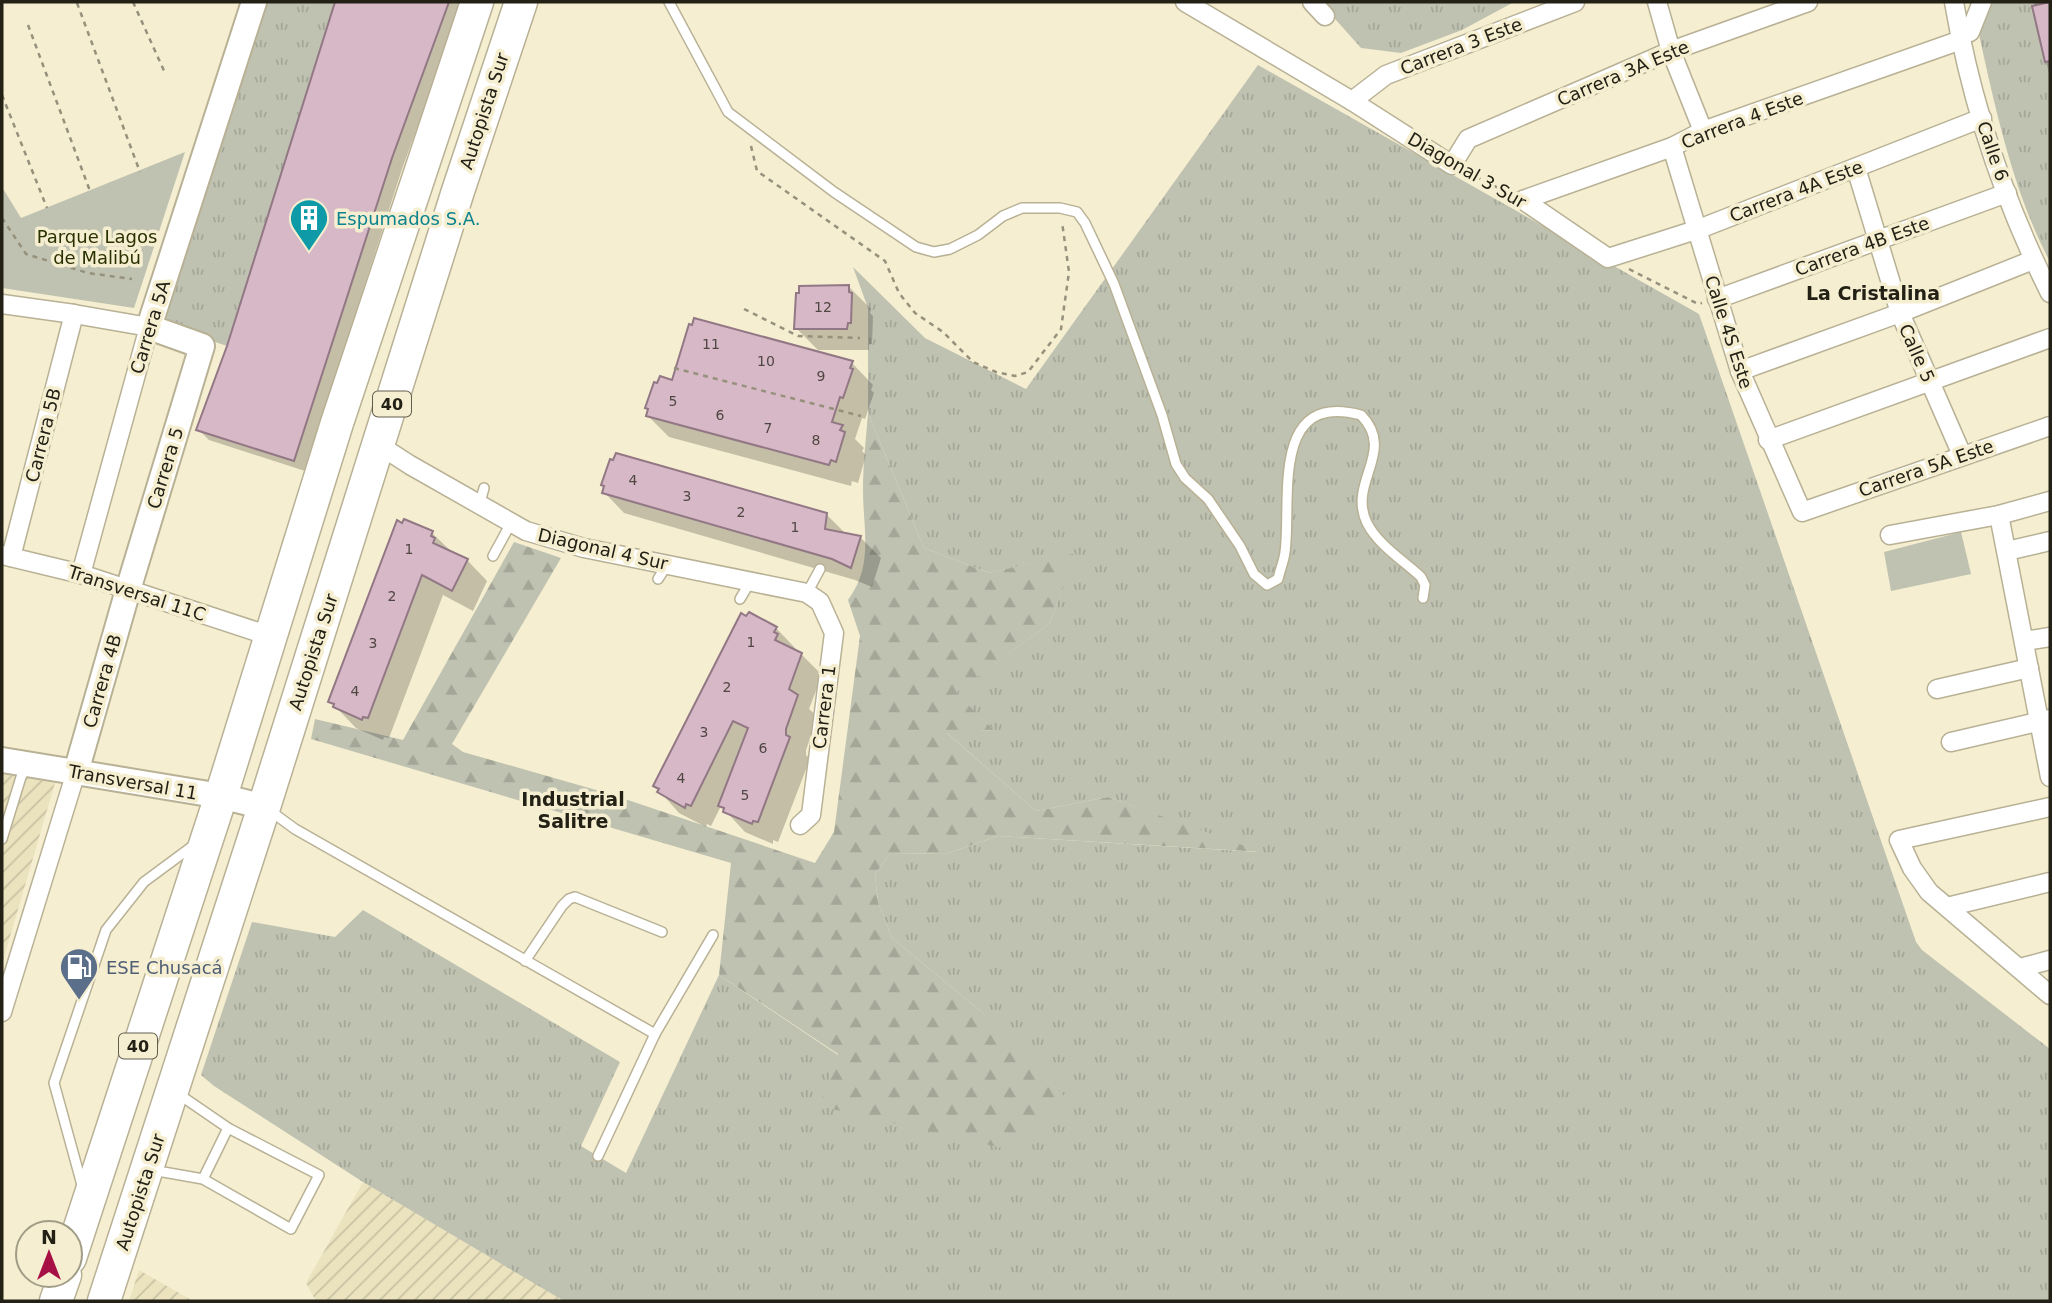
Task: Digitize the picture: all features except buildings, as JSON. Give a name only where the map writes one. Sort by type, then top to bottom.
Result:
[{"type":"highway","name":"40","points":[[82,1219],[220,796],[388,264],[477,2]]},
{"type":"highway","name":"Autopista Sur","points":[[104,1301],[264,807],[458,191],[521,2]]},
{"type":"main road","name":"Carrera 5A","points":[[149,327],[254,2]]},
{"type":"main road","name":"Carrera 5","points":[[128,590],[202,346],[149,327]]},
{"type":"main road","name":"Carrera 4B","points":[[76,772],[128,590]]},
{"type":"main road","name":"Transversal 11","points":[[2,760],[220,796],[264,807]]},
{"type":"street","name":"Diagonal 3 Sur","points":[[1185,2],[1352,101],[1452,165]]},
{"type":"street","points":[[1312,2],[1325,16]]},
{"type":"street","name":"Carrera 3 Este","points":[[1352,101],[1387,75],[1575,2]]},
{"type":"street","points":[[1657,2],[1671,51],[1703,131]]},
{"type":"street","name":"Carrera 3A Este","points":[[1452,165],[1468,139],[1671,51],[1808,2]]},
{"type":"street","name":"Calle 6","points":[[1954,2],[1965,36],[1982,118],[2033,260],[2050,293]]},
{"type":"street","points":[[1965,36],[1982,2]]},
{"type":"street","name":"Carrera 4 Este","points":[[1523,200],[1672,147],[1703,131],[1965,36]]},
{"type":"street","name":"Carrera 4A Este","points":[[1608,258],[1699,229],[1982,118]]},
{"type":"street","name":"Calle 4S Este","points":[[1672,147],[1740,371],[1768,440],[1802,512]]},
{"type":"street","name":"Calle 5","points":[[1856,168],[1900,313],[1962,455]]},
{"type":"street","name":"Carrera 4B Este","points":[[1717,299],[2007,193]]},
{"type":"street","name":"Diagonal 3 Sur","points":[[1523,200],[1608,258]]},
{"type":"street","points":[[1740,371],[1900,313],[2033,260]]},
{"type":"street","points":[[2,304],[149,327]]},
{"type":"street","name":"Carrera 5B","points":[[6,556],[74,314]]},
{"type":"street","name":"Carrera 5A","points":[[80,574],[149,327]]},
{"type":"street","points":[[1768,440],[2050,338]]},
{"type":"street","name":"Carrera 5A Este","points":[[1802,512],[2050,426]]},
{"type":"street","name":"Diagonal 4 Sur","points":[[379,445],[479,506],[526,531],[663,572],[750,582],[807,593]]},
{"type":"street","points":[[1890,535],[1999,514],[2050,501]]},
{"type":"street","points":[[1999,514],[2029,668],[2045,721],[2050,777]]},
{"type":"street","points":[[2007,551],[2050,541]]},
{"type":"street","name":"Transversal 11C","points":[[6,556],[80,574],[270,636]]},
{"type":"street","name":"Carrera 1","points":[[800,825],[811,815],[834,633],[820,602],[807,593]]},
{"type":"street","points":[[2024,641],[2050,637]]},
{"type":"street","points":[[1937,689],[2029,668]]},
{"type":"street","points":[[1951,742],[2045,721]]},
{"type":"street","points":[[2,1012],[76,772]]},
{"type":"street","points":[[2050,807],[1899,840],[1912,868],[1930,892],[2050,995]]},
{"type":"street","points":[[1948,907],[2050,882]]},
{"type":"street","points":[[2020,968],[2050,960]]},
{"type":"lane","points":[[669,2],[728,112],[834,192],[916,247],[934,252],[950,249],[978,235],[1003,216],[1022,208],[1060,208],[1077,212],[1114,284],[1162,415],[1176,464],[1185,478],[1209,499],[1258,579],[1267,585],[1278,579],[1285,553],[1288,463],[1299,435],[1317,416],[1335,412],[1361,415],[1375,435],[1375,449],[1362,496],[1367,524],[1375,535],[1421,578],[1425,585],[1423,598]]},
{"type":"lane","points":[[479,506],[484,488]]},
{"type":"lane","points":[[493,556],[511,523]]},
{"type":"lane","points":[[807,593],[820,569]]},
{"type":"lane","points":[[740,599],[750,582]]},
{"type":"lane","points":[[2,839],[21,777],[29,764]]},
{"type":"lane","points":[[264,807],[295,829],[655,1034]]},
{"type":"lane","points":[[87,1203],[54,1083],[106,930],[144,882],[207,835]]},
{"type":"lane","points":[[525,961],[562,906],[575,897],[662,932]]},
{"type":"lane","points":[[598,1156],[655,1034],[713,935]]},
{"type":"lane","points":[[147,1169],[202,1179],[291,1229],[319,1175],[228,1128],[172,1090]]},
{"type":"lane","points":[[202,1179],[228,1128]]},
{"type":"path","points":[[133,2],[165,73]]},
{"type":"path","points":[[78,3],[140,172]]},
{"type":"path","points":[[28,25],[90,191]]},
{"type":"path","points":[[2,94],[47,208]]},
{"type":"path","points":[[745,125],[757,171],[885,261],[899,293],[915,313],[943,332],[973,362],[996,372],[1015,376],[1028,372],[1061,328],[1069,272],[1060,208]]},
{"type":"path","name":"Diagonal 3 Sur","points":[[1452,165],[1523,200]]},
{"type":"path","points":[[2,218],[26,254],[88,273],[132,279]]},
{"type":"path","points":[[1608,258],[1698,304],[1717,299]]},
{"type":"path","points":[[744,309],[798,335],[860,338]]},
{"type":"path","points":[[674,368],[861,416]]},
{"type":"shaded area","points":[[2,774],[55,783],[2,964]]},
{"type":"shaded area","points":[[363,1182],[564,1301],[316,1301],[306,1283]]},
{"type":"shaded area","points":[[139,1270],[193,1301],[129,1301]]},
{"type":"green space","points":[[265,2],[335,2],[227,346],[164,325]]},
{"type":"green space","points":[[1320,2],[1514,2],[1462,30],[1401,53],[1361,48]]},
{"type":"green space","points":[[1972,2],[2050,2],[2050,262],[2023,201],[2012,168]]},
{"type":"green space","points":[[1258,65],[1699,314],[1916,942],[1922,950],[2050,1049],[2050,1301],[564,1301],[363,1182],[201,1075],[252,922],[335,937],[363,910],[620,1062],[581,1146],[626,1173],[719,975],[838,1055],[820,1106],[984,1014],[892,938],[878,902],[875,874],[891,853],[945,854],[998,836],[1258,852],[1108,797],[1036,811],[946,732],[994,730],[955,693],[1050,623],[1075,554],[989,573],[924,548],[868,413],[868,308],[853,267],[925,338],[1026,389]]},
{"type":"green space","name":"Parque Lagos de Malibú","points":[[185,152],[134,308],[2,288],[2,187],[21,218]]},
{"type":"green space","points":[[868,413],[924,548],[989,573],[1076,553],[1050,623],[956,693],[994,730],[947,733],[1036,811],[1108,797],[1262,852],[998,836],[945,854],[891,853],[875,874],[878,902],[892,938],[984,1014],[1069,1101],[1002,1148],[819,1106],[838,1054],[719,975],[731,863],[311,739],[315,719],[403,740],[514,542],[561,558],[452,744],[463,752],[610,794],[815,863],[834,832],[860,636],[848,600],[856,587],[864,560],[863,480]]},
{"type":"green space","points":[[1961,532],[1971,574],[1891,591],[1884,552]]},
{"type":"place","name":"Espumados S.A.","points":[[309,252]]},
{"type":"place","name":"ESE Chusacá","points":[[79,1001]]},
{"type":"district","name":"La Cristalina","points":[[1873,293]]},
{"type":"district","name":"Industrial Salitre","points":[[573,810]]}]
